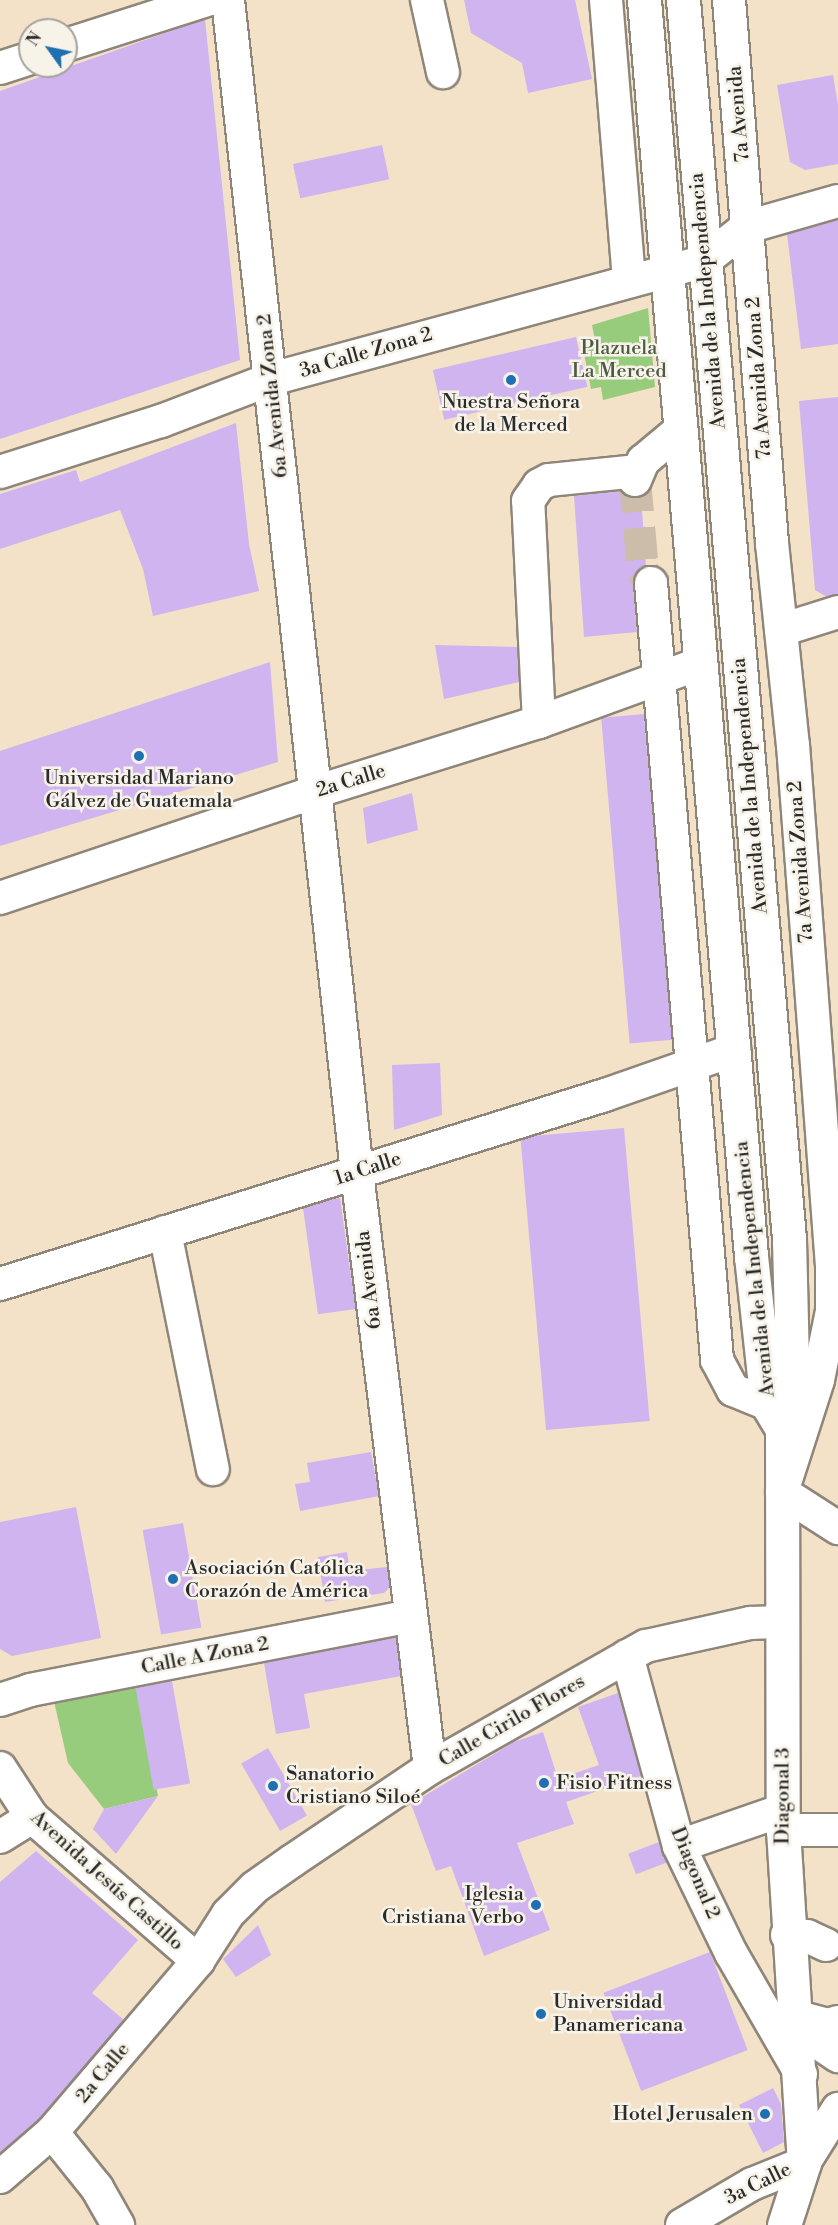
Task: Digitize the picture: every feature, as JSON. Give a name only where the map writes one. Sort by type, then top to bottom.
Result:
[{"type":"main road","name":"Avenida de la Independencia","points":[[644,0],[734,1050],[775,1416]]},
{"type":"main road","name":"Avenida de la Independencia","points":[[683,0],[789,1240],[793,1399],[775,1416]]},
{"type":"main road","name":"Diagonal 3","points":[[775,1416],[782,1492],[783,1820],[787,1935],[801,2075],[804,2163]]},
{"type":"main road","points":[[784,2225],[804,2163]]},
{"type":"street","points":[[78,41],[207,0]]},
{"type":"street","name":"6a Avenida Zona 2","points":[[228,0],[315,792]]},
{"type":"street","points":[[428,0],[443,72]]},
{"type":"street","points":[[606,0],[629,279]]},
{"type":"street","name":"7a Avenida","points":[[729,0],[747,227]]},
{"type":"street","points":[[0,68],[18,62]]},
{"type":"street","points":[[704,261],[747,227],[838,201]]},
{"type":"street","name":"7a Avenida Zona 2","points":[[747,227],[781,630],[827,1021],[832,1311],[818,1380],[782,1492]]},
{"type":"street","name":"3a Calle Zona 2","points":[[0,472],[161,421],[271,379],[629,279],[704,261]]},
{"type":"street","points":[[539,722],[528,501],[532,492],[549,480],[636,475],[654,450],[680,430]]},
{"type":"street","points":[[694,590],[649,581],[661,678],[717,1360],[734,1390],[775,1416]]},
{"type":"street","points":[[781,630],[838,612]]},
{"type":"street","name":"2a Calle","points":[[0,898],[315,792],[539,722],[701,663]]},
{"type":"street","name":"6a Avenida","points":[[315,792],[357,1173],[430,1768]]},
{"type":"street","name":"1a Calle","points":[[0,1284],[357,1173],[734,1050]]},
{"type":"street","points":[[165,1232],[213,1469]]},
{"type":"street","points":[[782,1492],[838,1528]]},
{"type":"street","name":"Calle A Zona 2","points":[[0,1700],[30,1690],[411,1616]]},
{"type":"street","name":"Calle Cirilo Flores","points":[[198,1961],[228,1914],[255,1887],[430,1768],[627,1656],[664,1639],[750,1623],[782,1622]]},
{"type":"street","name":"Diagonal 2","points":[[627,1656],[679,1846],[731,1953],[801,2075]]},
{"type":"street","name":"Avenida Jesús Castillo","points":[[0,1768],[32,1817],[198,1961]]},
{"type":"street","points":[[0,1838],[32,1817]]},
{"type":"street","points":[[679,1846],[783,1820],[838,1830]]},
{"type":"street","points":[[787,1935],[816,1938],[826,1945]]},
{"type":"street","name":"2a Calle","points":[[0,2177],[52,2132],[198,1961]]},
{"type":"street","points":[[796,2026],[828,2025],[838,2022]]},
{"type":"street","points":[[796,2026],[838,2055]]},
{"type":"street","points":[[804,2163],[838,2109]]},
{"type":"street","points":[[52,2132],[97,2188],[118,2225]]},
{"type":"street","name":"3a Calle","points":[[682,2225],[752,2184],[804,2163]]},
{"type":"green space","name":"Plazuela La Merced","points":[[648,308],[655,387],[603,400],[601,387],[591,389],[582,343],[595,340],[592,325]]},
{"type":"green space","points":[[135,1682],[158,1796],[104,1809],[68,1763],[53,1697]]},
{"type":"building","points":[[464,0],[575,0],[592,79],[528,93],[522,63],[471,33]]},
{"type":"building","points":[[205,19],[240,360],[0,439],[0,91],[37,78],[78,78],[78,64]]},
{"type":"building","points":[[833,75],[838,105],[838,164],[805,170],[790,162],[777,85]]},
{"type":"building","points":[[382,145],[389,179],[300,198],[293,164]]},
{"type":"building","points":[[838,220],[838,344],[801,349],[787,234]]},
{"type":"building","name":"Nuestra Señora de la Merced","points":[[576,337],[587,387],[444,420],[433,370]]},
{"type":"building","points":[[838,397],[838,595],[827,597],[815,590],[799,401]]},
{"type":"building","points":[[236,423],[249,544],[259,591],[153,616],[143,569],[120,510],[0,549],[0,494],[76,470],[80,482]]},
{"type":"building","points":[[621,491],[629,497],[641,496],[646,566],[635,575],[633,584],[637,632],[584,637],[574,496]]},
{"type":"building","points":[[435,645],[517,647],[519,682],[444,699]]},
{"type":"building","name":"Universidad Mariano Gálvez de Guatemala","points":[[270,662],[278,762],[0,846],[0,751]]},
{"type":"building","points":[[644,714],[672,1040],[630,1044],[601,718]]},
{"type":"building","points":[[412,793],[418,830],[367,844],[363,808]]},
{"type":"building","points":[[440,1063],[442,1115],[394,1130],[392,1065]]},
{"type":"building","points":[[624,1128],[650,1421],[546,1430],[520,1137]]},
{"type":"building","points":[[340,1198],[356,1309],[318,1314],[302,1203]]},
{"type":"building","points":[[371,1452],[379,1496],[300,1511],[295,1484],[310,1482],[307,1463]]},
{"type":"building","points":[[76,1507],[101,1638],[12,1656],[0,1649],[0,1522]]},
{"type":"building","name":"Asociación Católica Corazón de América","points":[[183,1523],[201,1627],[161,1635],[143,1530]]},
{"type":"building","points":[[347,1552],[350,1571],[387,1567],[390,1587],[384,1593],[325,1602],[318,1557]]},
{"type":"building","points":[[396,1637],[401,1676],[304,1694],[310,1728],[276,1734],[264,1663]]},
{"type":"building","points":[[172,1681],[190,1783],[154,1790],[136,1687]]},
{"type":"building","points":[[618,1693],[641,1776],[566,1802],[574,1824],[517,1843],[550,1930],[484,1956],[451,1866],[436,1871],[411,1804],[514,1742],[543,1732],[558,1779],[599,1765],[578,1707]]},
{"type":"building","name":"Sanatorio Cristiano Siloé","points":[[268,1748],[307,1816],[280,1831],[241,1764]]},
{"type":"building","points":[[158,1796],[116,1854],[93,1829],[104,1809]]},
{"type":"building","points":[[659,1842],[667,1863],[636,1874],[628,1854]]},
{"type":"building","points":[[36,1851],[138,1940],[92,1993],[124,2020],[39,2119],[0,2153],[0,1882]]},
{"type":"building","points":[[258,1925],[271,1955],[236,1977],[223,1959]]},
{"type":"building","points":[[710,1952],[748,2050],[641,2091],[604,1993]]},
{"type":"building","name":"Hotel Jerusalen","points":[[773,2088],[781,2104],[784,2142],[763,2153],[739,2105]]},
{"type":"tunnel","points":[[635,480],[643,571],[647,579]]},
{"type":"place","name":"Nuestra Señora de la Merced","points":[[511,380]]},
{"type":"place","name":"Universidad Mariano Gálvez de Guatemala","points":[[139,756]]},
{"type":"place","name":"Asociación Católica Corazón de América","points":[[173,1579]]},
{"type":"place","name":"Fisio Fitness","points":[[544,1783]]},
{"type":"place","name":"Sanatorio Cristiano Siloé","points":[[273,1786]]},
{"type":"place","name":"Iglesia Cristiana Verbo","points":[[536,1905]]},
{"type":"place","name":"Universidad Panamericana","points":[[541,2014]]},
{"type":"place","name":"Hotel Jerusalen","points":[[765,2114]]}]
